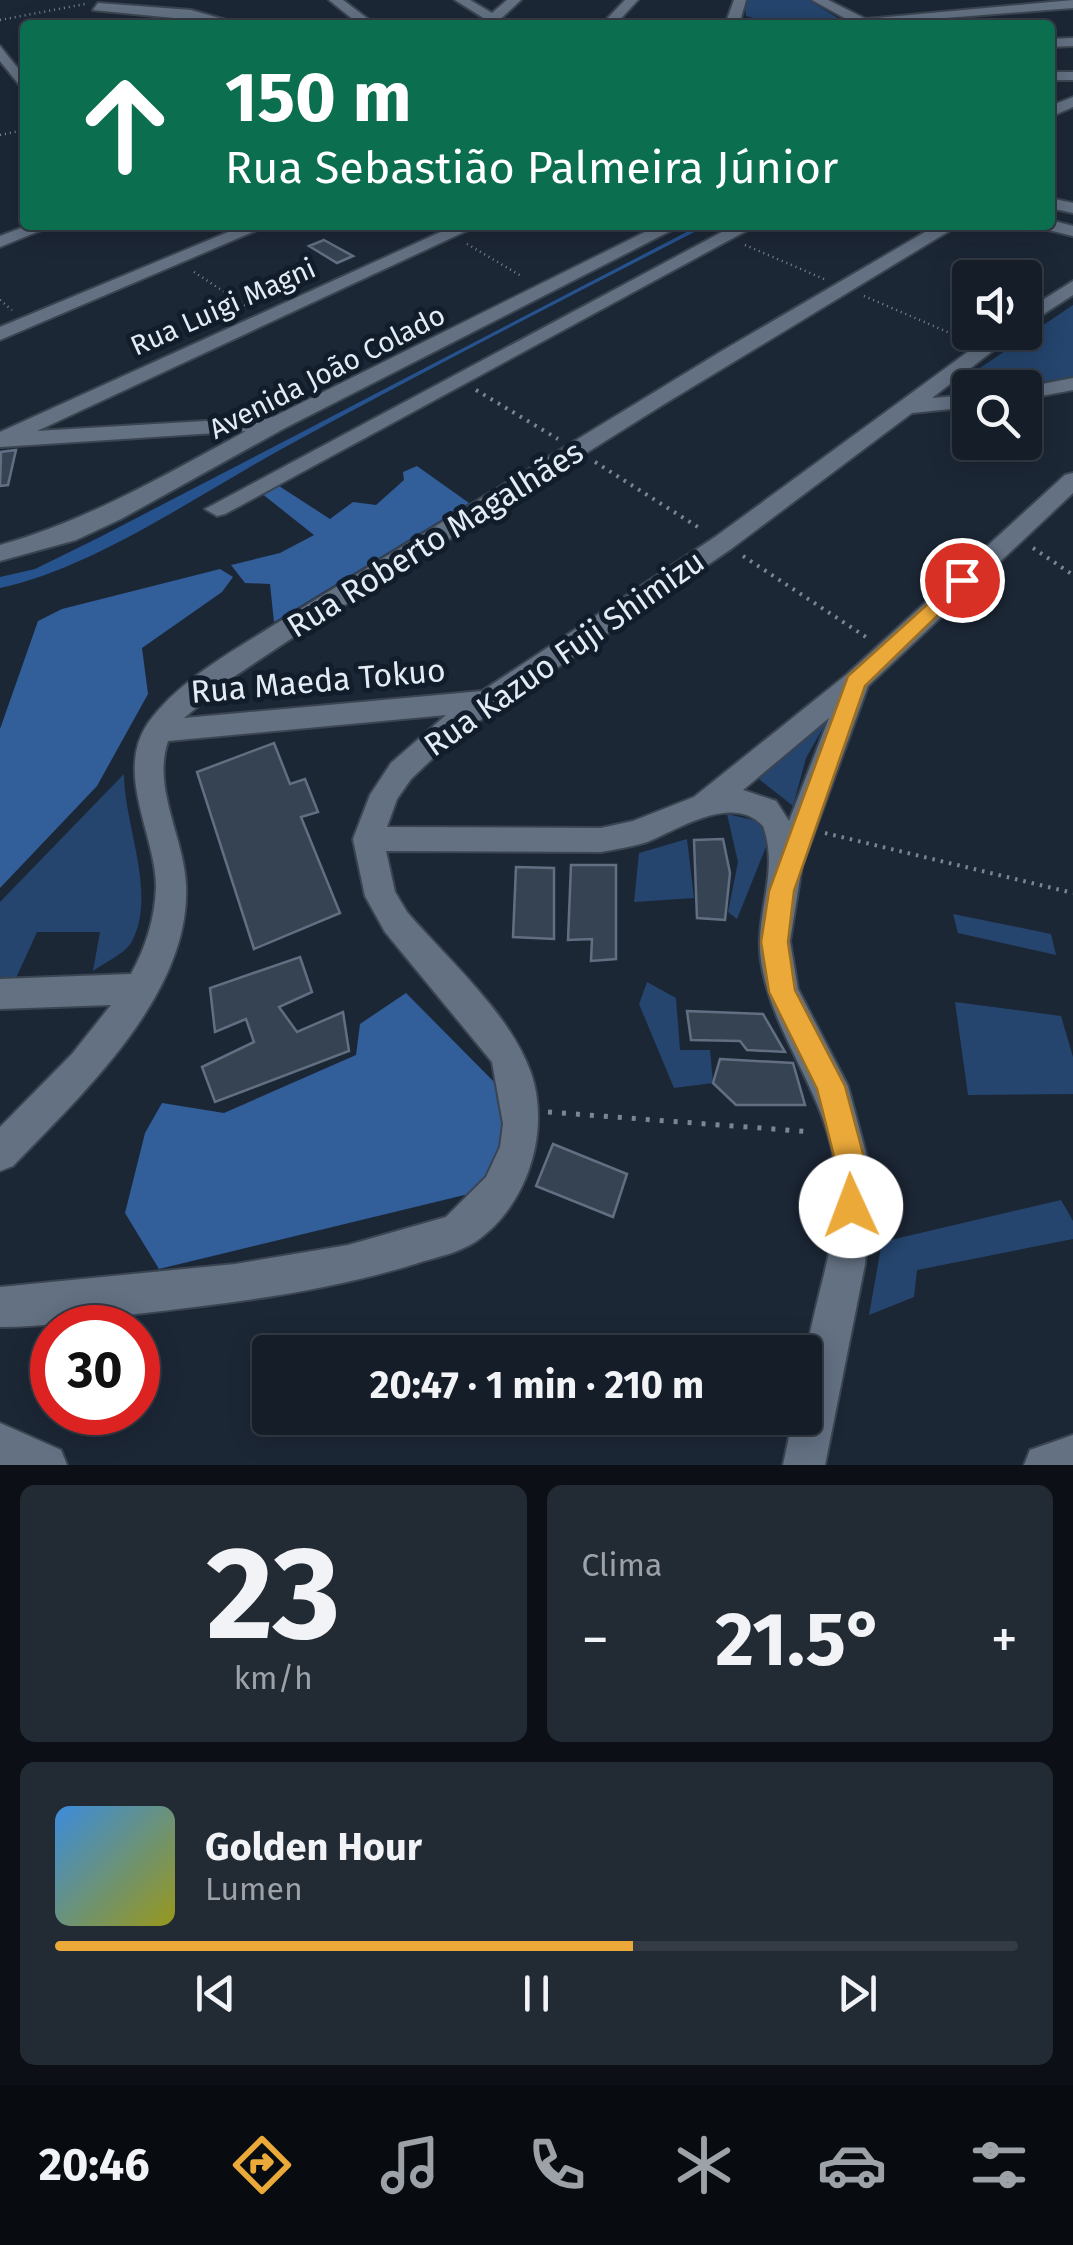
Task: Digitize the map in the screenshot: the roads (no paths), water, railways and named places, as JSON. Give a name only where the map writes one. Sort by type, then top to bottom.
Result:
[{"type":"street","points":[[335,0],[361,20]]},
{"type":"street","points":[[462,0],[487,20]]},
{"type":"street","points":[[491,20],[515,0]]},
{"type":"street","points":[[613,20],[632,0]]},
{"type":"street","points":[[818,0],[857,20]]},
{"type":"street","points":[[932,0],[951,14]]},
{"type":"street","points":[[95,3],[134,8],[200,6],[227,20]]},
{"type":"street","points":[[899,20],[1073,4]]},
{"type":"street","points":[[0,50],[20,80]]},
{"type":"street","points":[[0,242],[32,230]]},
{"type":"street","points":[[0,334],[248,230]]},
{"type":"street","name":"Rua Luigi Magni","points":[[0,440],[459,230]]},
{"type":"street","name":"Avenida João Colado","points":[[0,553],[30,547],[98,521],[220,458],[277,423],[663,230]]},
{"type":"street","name":"Avenida João Colado","points":[[216,508],[739,230]]},
{"type":"street","name":"Rua Roberto Magalhães","points":[[158,731],[209,681],[575,450],[842,286],[941,230]]},
{"type":"street","points":[[1042,308],[1073,287]]},
{"type":"street","name":"Rua Kazuo Fuji Shimizu","points":[[368,840],[384,794],[422,748],[485,701],[723,543],[982,350]]},
{"type":"street","points":[[1042,390],[1073,384]]},
{"type":"street","points":[[111,431],[108,404],[116,385]]},
{"type":"street","points":[[909,407],[952,403]]},
{"type":"street","points":[[0,440],[277,423]]},
{"type":"street","points":[[704,805],[856,682],[885,650],[1073,480]]},
{"type":"street","points":[[1035,513],[1073,507]]},
{"type":"street","points":[[804,1465],[846,1264],[854,1176],[831,1086],[782,992],[774,942],[788,866],[856,682]]},
{"type":"street","name":"Rua Maeda Tokuo","points":[[158,731],[485,701]]},
{"type":"street","points":[[0,1153],[91,1057],[142,988],[164,934],[171,887],[149,782],[158,731]]},
{"type":"street","points":[[5,1316],[275,1278],[394,1253],[462,1229],[504,1185],[522,1142],[524,1109],[517,1076],[505,1052],[396,922],[380,896],[368,840],[601,840],[636,834],[704,805],[743,799],[767,809],[780,827],[788,866]]},
{"type":"street","points":[[0,994],[142,988]]},
{"type":"street","points":[[0,1444],[46,1465]]},
{"type":"street","points":[[1044,1465],[1073,1456]]}]
